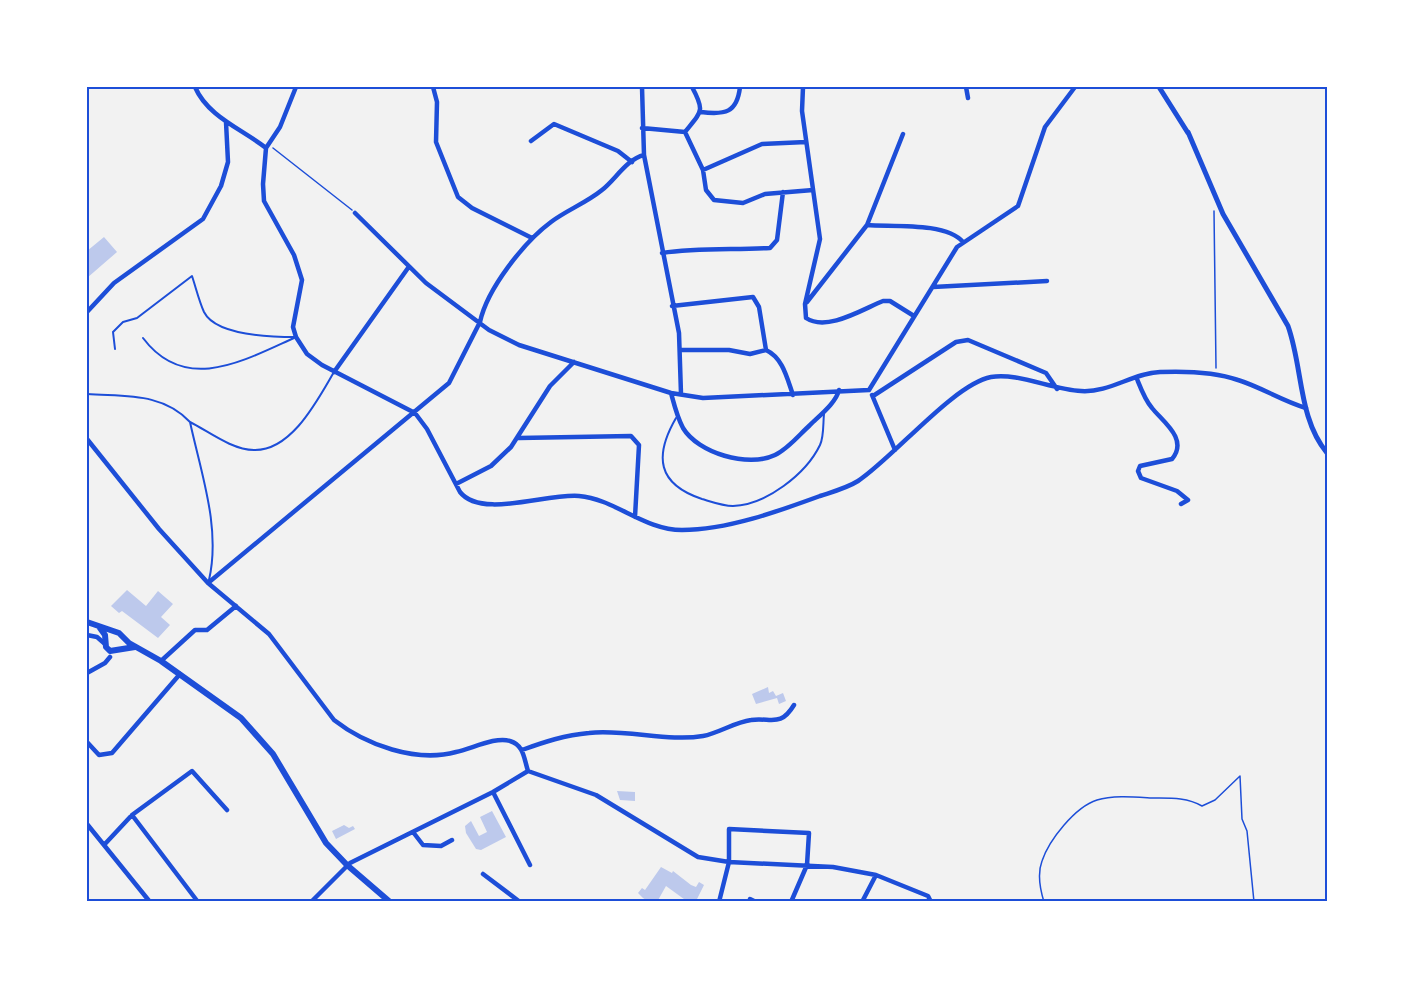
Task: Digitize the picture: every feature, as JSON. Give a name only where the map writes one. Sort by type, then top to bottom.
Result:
[{"type":"main road","points":[[87,622],[114,632],[161,661],[235,714],[259,736],[276,760],[321,837],[347,865],[390,902]]},
{"type":"main road","points":[[99,627],[110,648]]},
{"type":"main road","points":[[110,648],[114,632]]},
{"type":"main road","points":[[110,648],[123,646],[124,639]]},
{"type":"main road","points":[[110,648],[136,647]]},
{"type":"street","points":[[195,87],[200,98],[226,122],[248,133],[266,148]]},
{"type":"street","points":[[296,87],[280,126],[266,148],[264,201],[294,255],[302,280],[293,327],[296,338],[307,354],[334,372],[415,413],[427,429],[465,499],[481,505],[579,496],[595,499],[658,526],[683,530],[749,520],[858,481],[963,390],[984,379],[1008,377],[1057,389],[1090,392],[1158,372],[1216,375],[1238,380],[1306,408]]},
{"type":"street","points":[[433,87],[436,102],[436,142],[458,196],[472,208],[532,238]]},
{"type":"street","points":[[642,87],[644,155],[681,350],[681,394]]},
{"type":"street","points":[[685,132],[701,112],[702,104],[692,87]]},
{"type":"street","points":[[701,112],[719,114],[733,108],[739,101],[741,87]]},
{"type":"street","points":[[803,87],[806,142],[820,239],[805,304],[806,318],[813,323],[829,322],[883,301],[890,301],[915,316]]},
{"type":"street","points":[[966,87],[968,99]]},
{"type":"street","points":[[869,390],[957,247],[1018,206],[1045,127],[1075,87]]},
{"type":"street","points":[[1160,89],[1188,132],[1223,214],[1288,326],[1295,344],[1306,408],[1313,432],[1327,453]]},
{"type":"street","points":[[87,312],[114,283],[203,219],[221,186],[228,162],[230,146],[226,122]]},
{"type":"street","points":[[531,141],[554,124],[618,151],[632,162]]},
{"type":"street","points":[[642,128],[685,132]]},
{"type":"street","points":[[685,132],[703,170],[706,190],[714,200],[743,203],[765,194],[813,190]]},
{"type":"street","points":[[1188,132],[1218,208],[1267,289]]},
{"type":"street","points":[[805,304],[867,225],[903,134]]},
{"type":"street","points":[[703,170],[762,144],[806,142]]},
{"type":"street","points":[[208,583],[449,383],[483,312],[506,271],[532,238],[553,221],[578,208],[604,189],[632,162],[644,155]]},
{"type":"street","points":[[662,253],[689,249],[770,248],[777,240],[783,192]]},
{"type":"street","points":[[355,213],[408,268],[489,330],[519,345],[671,393],[720,399],[839,390],[869,390]]},
{"type":"street","points":[[867,225],[920,228],[956,234],[963,242]]},
{"type":"street","points":[[334,372],[408,268]]},
{"type":"street","points":[[933,287],[1047,281]]},
{"type":"street","points":[[672,306],[747,296],[757,301],[766,350]]},
{"type":"street","points":[[873,396],[956,342],[968,340],[1046,373],[1057,389]]},
{"type":"street","points":[[681,350],[729,350],[750,354],[766,350],[773,354],[782,365],[793,395]]},
{"type":"street","points":[[456,484],[492,466],[519,438],[550,386],[574,362]]},
{"type":"street","points":[[1137,379],[1153,410],[1170,426],[1177,447],[1172,459],[1146,463],[1140,466],[1138,471],[1141,478],[1183,494],[1188,500],[1181,504]]},
{"type":"street","points":[[671,393],[684,429],[697,442],[742,460],[763,459],[783,451],[838,396],[839,390]]},
{"type":"street","points":[[869,390],[895,450]]},
{"type":"street","points":[[519,438],[631,436],[639,445],[635,517]]},
{"type":"street","points":[[87,439],[159,529],[208,583],[269,634],[334,720],[345,728],[390,748],[418,755],[452,754],[505,739],[518,745],[522,750],[528,771]]},
{"type":"street","points":[[161,661],[195,630],[207,630],[236,606]]},
{"type":"street","points":[[87,635],[97,637],[110,648],[105,663],[87,673]]},
{"type":"street","points":[[87,742],[99,755],[112,753],[180,674]]},
{"type":"street","points":[[522,750],[543,741],[588,733],[622,731],[702,736],[752,720],[776,720],[789,713],[794,705]]},
{"type":"street","points":[[104,845],[132,815],[192,771],[227,810]]},
{"type":"street","points":[[311,902],[347,865],[494,792],[528,771]]},
{"type":"street","points":[[528,771],[596,795],[682,850],[698,857],[729,862],[807,865],[876,874],[928,896],[931,902]]},
{"type":"street","points":[[494,792],[530,865]]},
{"type":"street","points":[[132,815],[198,902]]},
{"type":"street","points":[[87,824],[150,902]]},
{"type":"street","points":[[720,902],[729,862],[729,829],[809,833],[807,865],[791,902]]},
{"type":"street","points":[[413,832],[423,845],[441,846],[453,840]]},
{"type":"street","points":[[483,874],[520,902]]},
{"type":"street","points":[[862,902],[876,874]]},
{"type":"street","points":[[750,899],[756,902]]},
{"type":"lane","points":[[116,349],[113,332],[123,322],[137,318],[192,276],[205,314],[215,324],[258,336],[296,338]]},
{"type":"lane","points":[[143,338],[154,352],[181,366],[208,370],[239,363],[296,338]]},
{"type":"lane","points":[[87,394],[151,398],[180,411],[190,422],[236,446],[252,451],[263,450],[278,444],[306,419],[334,372]]},
{"type":"lane","points":[[678,416],[664,440],[662,456],[668,477],[676,487],[692,495],[732,506],[768,496],[799,472],[821,444],[825,410]]},
{"type":"lane","points":[[190,422],[213,534],[213,563],[208,583]]},
{"type":"path","points":[[266,148],[273,148],[355,213]]},
{"type":"path","points":[[1216,375],[1213,212],[1218,208]]},
{"type":"path","points":[[1044,902],[1040,888],[1041,862],[1067,820],[1084,806],[1097,800],[1130,797],[1192,800],[1202,806],[1215,800],[1240,776],[1242,819],[1247,831],[1254,902]]},
{"type":"path","points":[[931,902],[950,902]]},
{"type":"building","points":[[104,237],[117,252],[87,278],[87,251]]},
{"type":"building","points":[[127,590],[146,606],[158,591],[173,604],[161,617],[170,625],[158,638],[122,611],[119,613],[111,606]]},
{"type":"building","points":[[768,687],[769,693],[773,691],[776,696],[783,693],[786,701],[779,704],[777,698],[756,704],[752,694]]},
{"type":"building","points":[[617,791],[635,792],[635,801],[620,800]]},
{"type":"building","points":[[492,811],[506,837],[481,850],[476,849],[466,833],[465,826],[471,821],[479,836],[487,832],[480,817]]},
{"type":"building","points":[[344,825],[349,828],[353,826],[355,829],[336,839],[332,831]]},
{"type":"building","points":[[661,867],[672,873],[673,871],[691,885],[696,887],[699,882],[704,885],[697,899],[701,902],[688,902],[666,886],[657,902],[649,902],[643,898],[638,893],[642,888],[645,890]]}]
